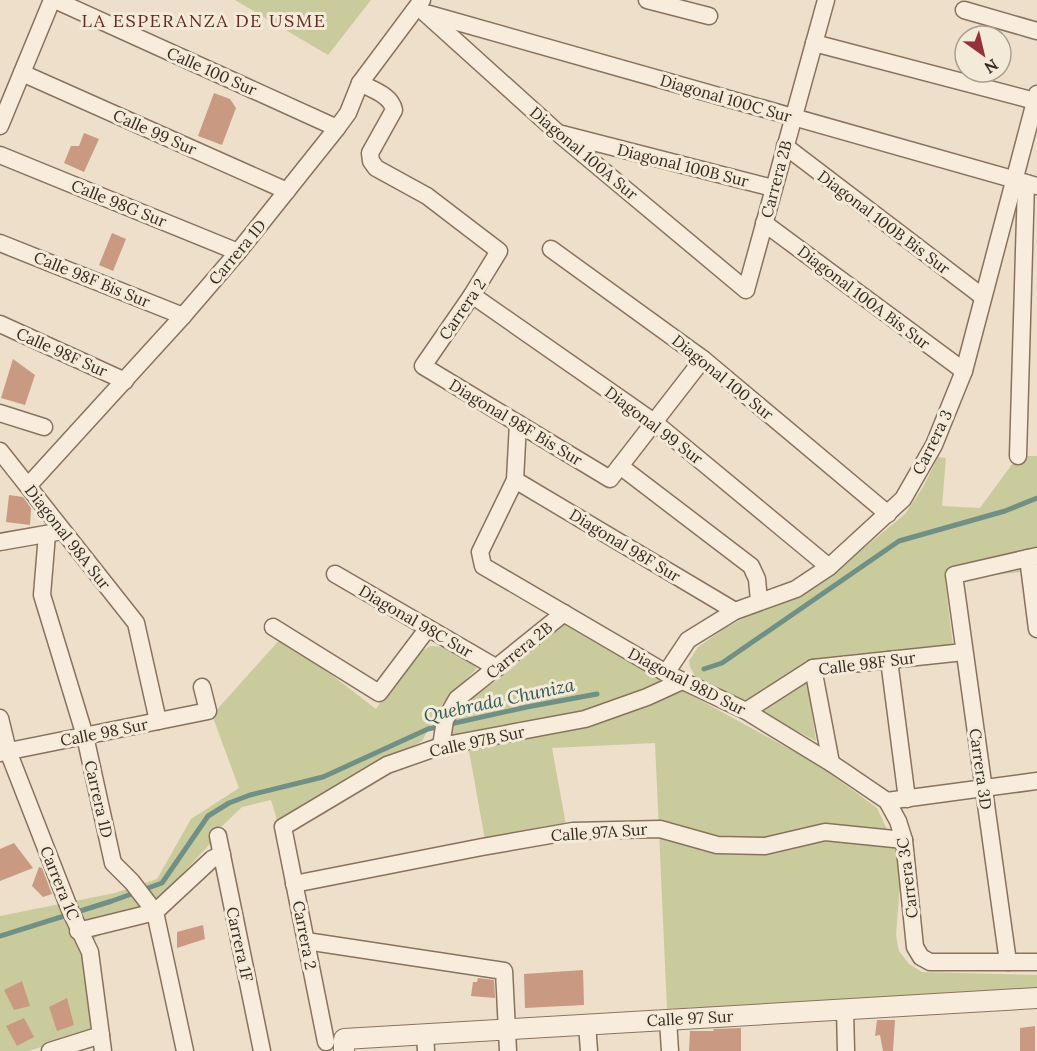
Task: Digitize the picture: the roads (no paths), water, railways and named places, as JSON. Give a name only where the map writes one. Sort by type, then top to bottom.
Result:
[{"type":"street","points":[[0,126],[53,0]]},
{"type":"street","name":"Calle 100 Sur","points":[[53,0],[337,128]]},
{"type":"street","points":[[647,0],[709,16]]},
{"type":"street","name":"Carrera 2B","points":[[746,290],[826,0]]},
{"type":"street","name":"Carrera 1D","points":[[28,486],[125,381],[238,252],[337,128],[348,113],[360,83],[420,8]]},
{"type":"street","name":"Diagonal 100C Sur","points":[[420,8],[1026,183]]},
{"type":"street","name":"Diagonal 100A Sur","points":[[420,8],[558,133],[746,290]]},
{"type":"street","points":[[964,10],[1037,30]]},
{"type":"street","points":[[814,43],[1036,98]]},
{"type":"street","name":"Calle 99 Sur","points":[[22,73],[287,191]]},
{"type":"street","name":"Carrera 2","points":[[360,83],[393,103],[394,110],[370,153],[371,161],[376,168],[428,196],[499,251],[423,366]]},
{"type":"street","name":"Carrera 3","points":[[674,677],[688,640],[735,611],[796,589],[829,567],[903,499],[934,445],[964,371],[983,297],[1026,183],[1036,98]]},
{"type":"street","name":"Diagonal 100B Sur","points":[[558,133],[773,188]]},
{"type":"street","name":"Diagonal 100B Bis Sur","points":[[785,146],[983,297]]},
{"type":"street","name":"Calle 98G Sur","points":[[0,155],[238,252]]},
{"type":"street","points":[[1018,456],[1026,183]]},
{"type":"street","name":"Diagonal 100A Bis Sur","points":[[764,224],[964,371]]},
{"type":"street","name":"Calle 98F Bis Sur","points":[[0,243],[183,316]]},
{"type":"street","name":"Diagonal 100 Sur","points":[[551,249],[703,358],[888,514]]},
{"type":"street","name":"Diagonal 99 Sur","points":[[472,295],[654,422],[829,567]]},
{"type":"street","name":"Calle 98F Sur","points":[[0,324],[125,381]]},
{"type":"street","points":[[615,472],[703,358]]},
{"type":"street","name":"Diagonal 98F Bis Sur","points":[[423,366],[518,423],[615,472],[751,566],[757,579],[759,601]]},
{"type":"street","points":[[0,413],[44,427]]},
{"type":"street","points":[[515,480],[518,423]]},
{"type":"street","name":"Diagonal 98A Sur","points":[[0,451],[28,486],[55,532],[136,624],[158,721]]},
{"type":"street","name":"Diagonal 98D Sur","points":[[515,480],[480,552],[483,566],[674,677],[746,711],[831,763],[887,801]]},
{"type":"street","name":"Diagonal 98F Sur","points":[[515,480],[735,611]]},
{"type":"street","points":[[0,542],[55,532]]},
{"type":"street","name":"Carrera 1D","points":[[55,532],[42,595],[85,736],[113,863],[151,906],[185,1051]]},
{"type":"street","points":[[1033,557],[1037,629]]},
{"type":"street","name":"Carrera 3D","points":[[1008,962],[954,575],[1033,557]]},
{"type":"street","name":"Diagonal 98C Sur","points":[[335,574],[497,668]]},
{"type":"street","name":"Carrera 2B","points":[[442,733],[458,699],[564,613]]},
{"type":"street","points":[[273,627],[379,693],[428,628]]},
{"type":"street","name":"Calle 98F Sur","points":[[746,711],[813,668],[964,652]]},
{"type":"street","points":[[889,660],[907,799]]},
{"type":"street","points":[[813,668],[831,763]]},
{"type":"street","name":"Calle 97B Sur","points":[[283,827],[442,733],[585,719],[647,697],[674,677]]},
{"type":"street","name":"Calle 98 Sur","points":[[4,752],[208,711],[202,687]]},
{"type":"street","name":"Carrera 1C","points":[[0,718],[4,752],[74,920],[90,952],[102,1043]]},
{"type":"street","points":[[887,801],[1037,781]]},
{"type":"street","name":"Carrera 3C","points":[[887,801],[898,821],[904,840],[915,947],[921,957],[930,962],[1008,962]]},
{"type":"street","name":"Carrera 2","points":[[283,827],[306,941],[338,1044]]},
{"type":"street","name":"Calle 97A Sur","points":[[294,884],[573,831],[660,829],[717,845],[765,846],[825,832],[904,840]]},
{"type":"street","name":"Carrera 1F","points":[[218,836],[262,1051]]},
{"type":"street","points":[[74,920],[151,906],[212,859],[222,854]]},
{"type":"street","points":[[306,941],[504,971],[508,1051]]},
{"type":"street","points":[[1008,962],[1037,962]]},
{"type":"street","name":"Calle 97 Sur","points":[[338,1044],[426,1042],[507,1029],[1037,998]]},
{"type":"street","points":[[845,1009],[846,1051]]},
{"type":"street","points":[[668,1020],[670,1051]]},
{"type":"street","points":[[587,1024],[590,1051]]},
{"type":"street","points":[[50,1051],[102,1043]]},
{"type":"waterway","name":"Quebrada Chuniza","points":[[704,669],[722,663],[899,541],[1005,511],[1037,498]]},
{"type":"waterway","name":"Quebrada Chuniza","points":[[0,936],[162,883],[208,816],[229,803],[250,795],[323,777],[428,729],[597,694]]},
{"type":"district","name":"LA ESPERANZA DE USME","points":[[204,20]]}]
